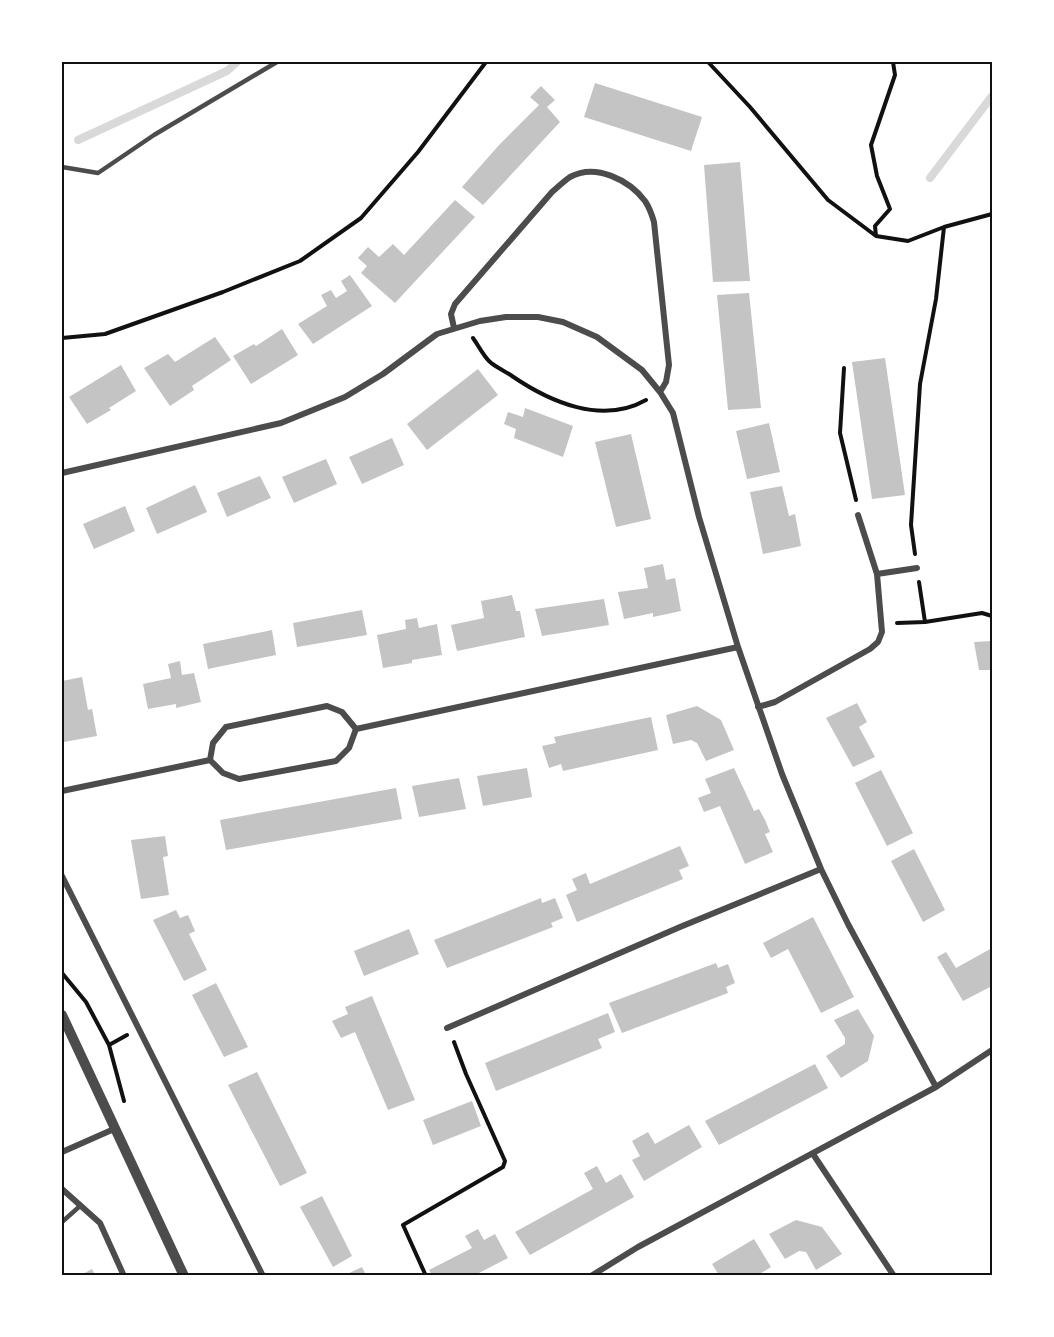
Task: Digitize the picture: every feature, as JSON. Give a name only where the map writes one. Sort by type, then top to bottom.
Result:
[{"type":"street","points":[[454,328],[451,314],[454,304],[552,192],[571,177],[587,173],[606,174],[626,182],[639,194],[647,203],[654,222],[669,365],[666,382],[660,392]]},
{"type":"street","points":[[62,472],[281,423],[345,397],[383,374],[437,334],[464,325],[506,317],[538,317],[563,322],[597,337],[642,370],[673,413],[699,517],[738,647],[782,774],[821,869],[848,924],[936,1087]]},
{"type":"street","points":[[758,707],[775,702],[870,649],[878,642],[882,632],[882,623],[877,574],[858,515]]},
{"type":"street","points":[[877,574],[917,568]]},
{"type":"street","points":[[356,729],[738,647]]},
{"type":"street","points":[[210,760],[213,743],[226,727],[327,706],[342,712],[356,729]]},
{"type":"street","points":[[210,760],[223,773],[239,779],[336,761],[349,748],[356,729]]},
{"type":"street","points":[[62,791],[210,760]]},
{"type":"street","points":[[447,1028],[821,869]]},
{"type":"street","points":[[62,876],[263,1275]]},
{"type":"street","points":[[62,1015],[184,1275]]},
{"type":"street","points":[[591,1275],[638,1247],[936,1087],[993,1050]]},
{"type":"street","points":[[62,1152],[114,1129]]},
{"type":"street","points":[[813,1154],[894,1275]]},
{"type":"street","points":[[62,1189],[100,1223],[124,1275]]},
{"type":"lane","points":[[62,167],[98,173],[154,135],[278,62]]},
{"type":"lane","points":[[62,1221],[80,1206]]},
{"type":"path","points":[[62,338],[105,333],[223,292],[300,261],[361,218],[418,152],[486,62]]},
{"type":"path","points":[[708,62],[750,106],[828,200],[876,236],[908,241],[944,227],[993,214]]},
{"type":"path","points":[[876,236],[875,226],[890,209],[878,176],[871,145],[895,75],[893,62]]},
{"type":"path","points":[[924,622],[911,525],[920,384],[936,299],[944,227]]},
{"type":"path","points":[[464,325],[488,360],[524,385],[555,401],[591,410],[614,410],[639,404],[660,392]]},
{"type":"path","points":[[844,368],[840,433],[858,515]]},
{"type":"path","points":[[882,623],[924,622],[982,613],[993,616]]},
{"type":"path","points":[[62,973],[86,1002],[109,1045],[125,1104]]},
{"type":"path","points":[[426,1275],[403,1224],[503,1167],[505,1161],[447,1028]]},
{"type":"building","points":[[595,83],[702,117],[691,151],[584,117]]},
{"type":"building","points":[[541,86],[555,100],[547,107],[560,122],[483,205],[462,187],[539,105],[530,97]]},
{"type":"building","points":[[740,162],[750,281],[713,282],[704,165]]},
{"type":"building","points":[[455,200],[475,217],[395,303],[361,273],[367,266],[358,258],[368,247],[379,257],[393,244],[404,255]]},
{"type":"building","points":[[350,275],[372,306],[313,344],[298,324],[327,306],[321,295],[331,290],[336,298],[347,291],[341,281]]},
{"type":"building","points":[[749,293],[761,408],[728,410],[717,295]]},
{"type":"building","points":[[282,329],[298,355],[251,384],[233,356],[254,344],[256,346]]},
{"type":"building","points":[[215,337],[231,360],[192,386],[194,390],[170,406],[144,368],[168,354],[175,362]]},
{"type":"building","points":[[885,358],[905,495],[872,499],[852,362]]},
{"type":"building","points":[[121,365],[136,391],[87,424],[69,397]]},
{"type":"building","points":[[478,369],[498,395],[427,450],[407,424]]},
{"type":"building","points":[[525,408],[573,426],[563,457],[514,438],[516,429],[504,424],[508,412],[523,417]]},
{"type":"building","points":[[769,423],[780,472],[747,479],[736,431]]},
{"type":"building","points":[[631,434],[651,519],[616,527],[595,442]]},
{"type":"building","points":[[392,438],[404,465],[362,484],[349,457]]},
{"type":"building","points":[[326,459],[337,484],[294,503],[282,477]]},
{"type":"building","points":[[260,476],[271,498],[227,517],[217,493]]},
{"type":"building","points":[[195,485],[207,512],[157,534],[146,508]]},
{"type":"building","points":[[782,486],[789,516],[795,514],[801,546],[763,554],[750,492]]},
{"type":"building","points":[[125,506],[135,531],[94,549],[83,524]]},
{"type":"building","points":[[663,564],[666,580],[675,578],[681,611],[653,617],[653,613],[624,619],[618,592],[648,588],[644,568]]},
{"type":"building","points":[[512,595],[516,611],[520,611],[525,637],[457,651],[451,625],[484,618],[481,601]]},
{"type":"building","points":[[604,599],[609,625],[542,636],[535,609]]},
{"type":"building","points":[[362,610],[367,635],[297,647],[293,623]]},
{"type":"building","points":[[417,618],[419,628],[437,624],[442,655],[383,668],[377,635],[406,629],[405,620]]},
{"type":"building","points":[[272,630],[276,655],[208,669],[203,644]]},
{"type":"building","points":[[992,641],[992,670],[979,670],[974,642]]},
{"type":"building","points":[[180,661],[182,675],[194,673],[201,702],[176,708],[176,704],[148,709],[143,684],[171,678],[168,664]]},
{"type":"building","points":[[82,677],[88,710],[92,709],[97,736],[64,742],[62,681]]},
{"type":"building","points":[[857,703],[867,722],[859,727],[875,757],[853,767],[826,718]]},
{"type":"building","points":[[697,706],[721,720],[734,750],[706,761],[697,743],[691,740],[673,744],[666,715]]},
{"type":"building","points":[[651,717],[658,750],[563,771],[561,764],[549,768],[542,746],[556,743],[554,737]]},
{"type":"building","points":[[527,768],[532,797],[483,806],[477,776]]},
{"type":"building","points":[[734,768],[754,811],[759,809],[765,820],[770,832],[765,834],[773,852],[745,864],[720,806],[704,812],[698,798],[711,793],[705,779]]},
{"type":"building","points":[[881,770],[913,833],[887,846],[855,783]]},
{"type":"building","points":[[459,778],[466,809],[419,817],[412,786]]},
{"type":"building","points":[[396,788],[402,819],[226,850],[220,820]]},
{"type":"building","points":[[165,836],[168,856],[163,857],[169,895],[141,899],[131,840]]},
{"type":"building","points":[[680,846],[689,866],[679,870],[683,879],[577,922],[566,895],[577,890],[572,879],[586,873],[590,884]]},
{"type":"building","points":[[914,849],[945,910],[923,922],[891,861]]},
{"type":"building","points":[[541,898],[542,903],[555,898],[563,918],[551,923],[553,927],[447,968],[434,940]]},
{"type":"building","points":[[176,910],[180,918],[188,915],[195,931],[189,934],[207,970],[184,981],[153,920]]},
{"type":"building","points":[[813,917],[854,997],[821,1013],[788,949],[771,958],[763,943]]},
{"type":"building","points":[[409,929],[419,954],[364,976],[354,951]]},
{"type":"building","points":[[992,948],[992,986],[963,1001],[937,957],[946,952],[956,968]]},
{"type":"building","points":[[716,963],[718,968],[728,964],[735,983],[726,987],[728,993],[622,1033],[609,1003]]},
{"type":"building","points":[[216,983],[248,1047],[224,1057],[192,995]]},
{"type":"building","points":[[372,996],[415,1100],[388,1110],[355,1032],[341,1038],[332,1021],[348,1014],[345,1007]]},
{"type":"building","points":[[858,1009],[874,1036],[868,1061],[841,1078],[826,1056],[845,1044],[845,1038],[834,1020]]},
{"type":"building","points":[[608,1013],[615,1032],[598,1039],[602,1048],[496,1091],[485,1063]]},
{"type":"building","points":[[815,1064],[828,1088],[719,1145],[705,1121]]},
{"type":"building","points":[[257,1072],[307,1173],[280,1186],[228,1085]]},
{"type":"building","points":[[472,1101],[481,1126],[433,1145],[423,1120]]},
{"type":"building","points":[[689,1125],[702,1147],[644,1181],[632,1160],[640,1156],[632,1141],[648,1132],[655,1144]]},
{"type":"building","points":[[597,1166],[606,1183],[621,1174],[634,1197],[530,1255],[515,1232],[593,1189],[584,1173]]},
{"type":"building","points":[[322,1196],[352,1256],[333,1267],[300,1207]]},
{"type":"building","points":[[796,1220],[822,1227],[842,1254],[816,1270],[806,1252],[799,1251],[785,1259],[769,1234]]},
{"type":"building","points":[[478,1229],[484,1240],[495,1234],[508,1258],[475,1275],[432,1275],[429,1270],[472,1248],[465,1236]]},
{"type":"building","points":[[754,1239],[771,1267],[758,1275],[719,1275],[712,1264]]},
{"type":"building","points":[[362,1267],[366,1275],[345,1275]]},
{"type":"building","points":[[92,1269],[95,1275],[81,1275]]},
{"type":"waterway","points":[[78,140],[227,71],[237,62]]},
{"type":"waterway","points":[[930,178],[992,96]]}]
